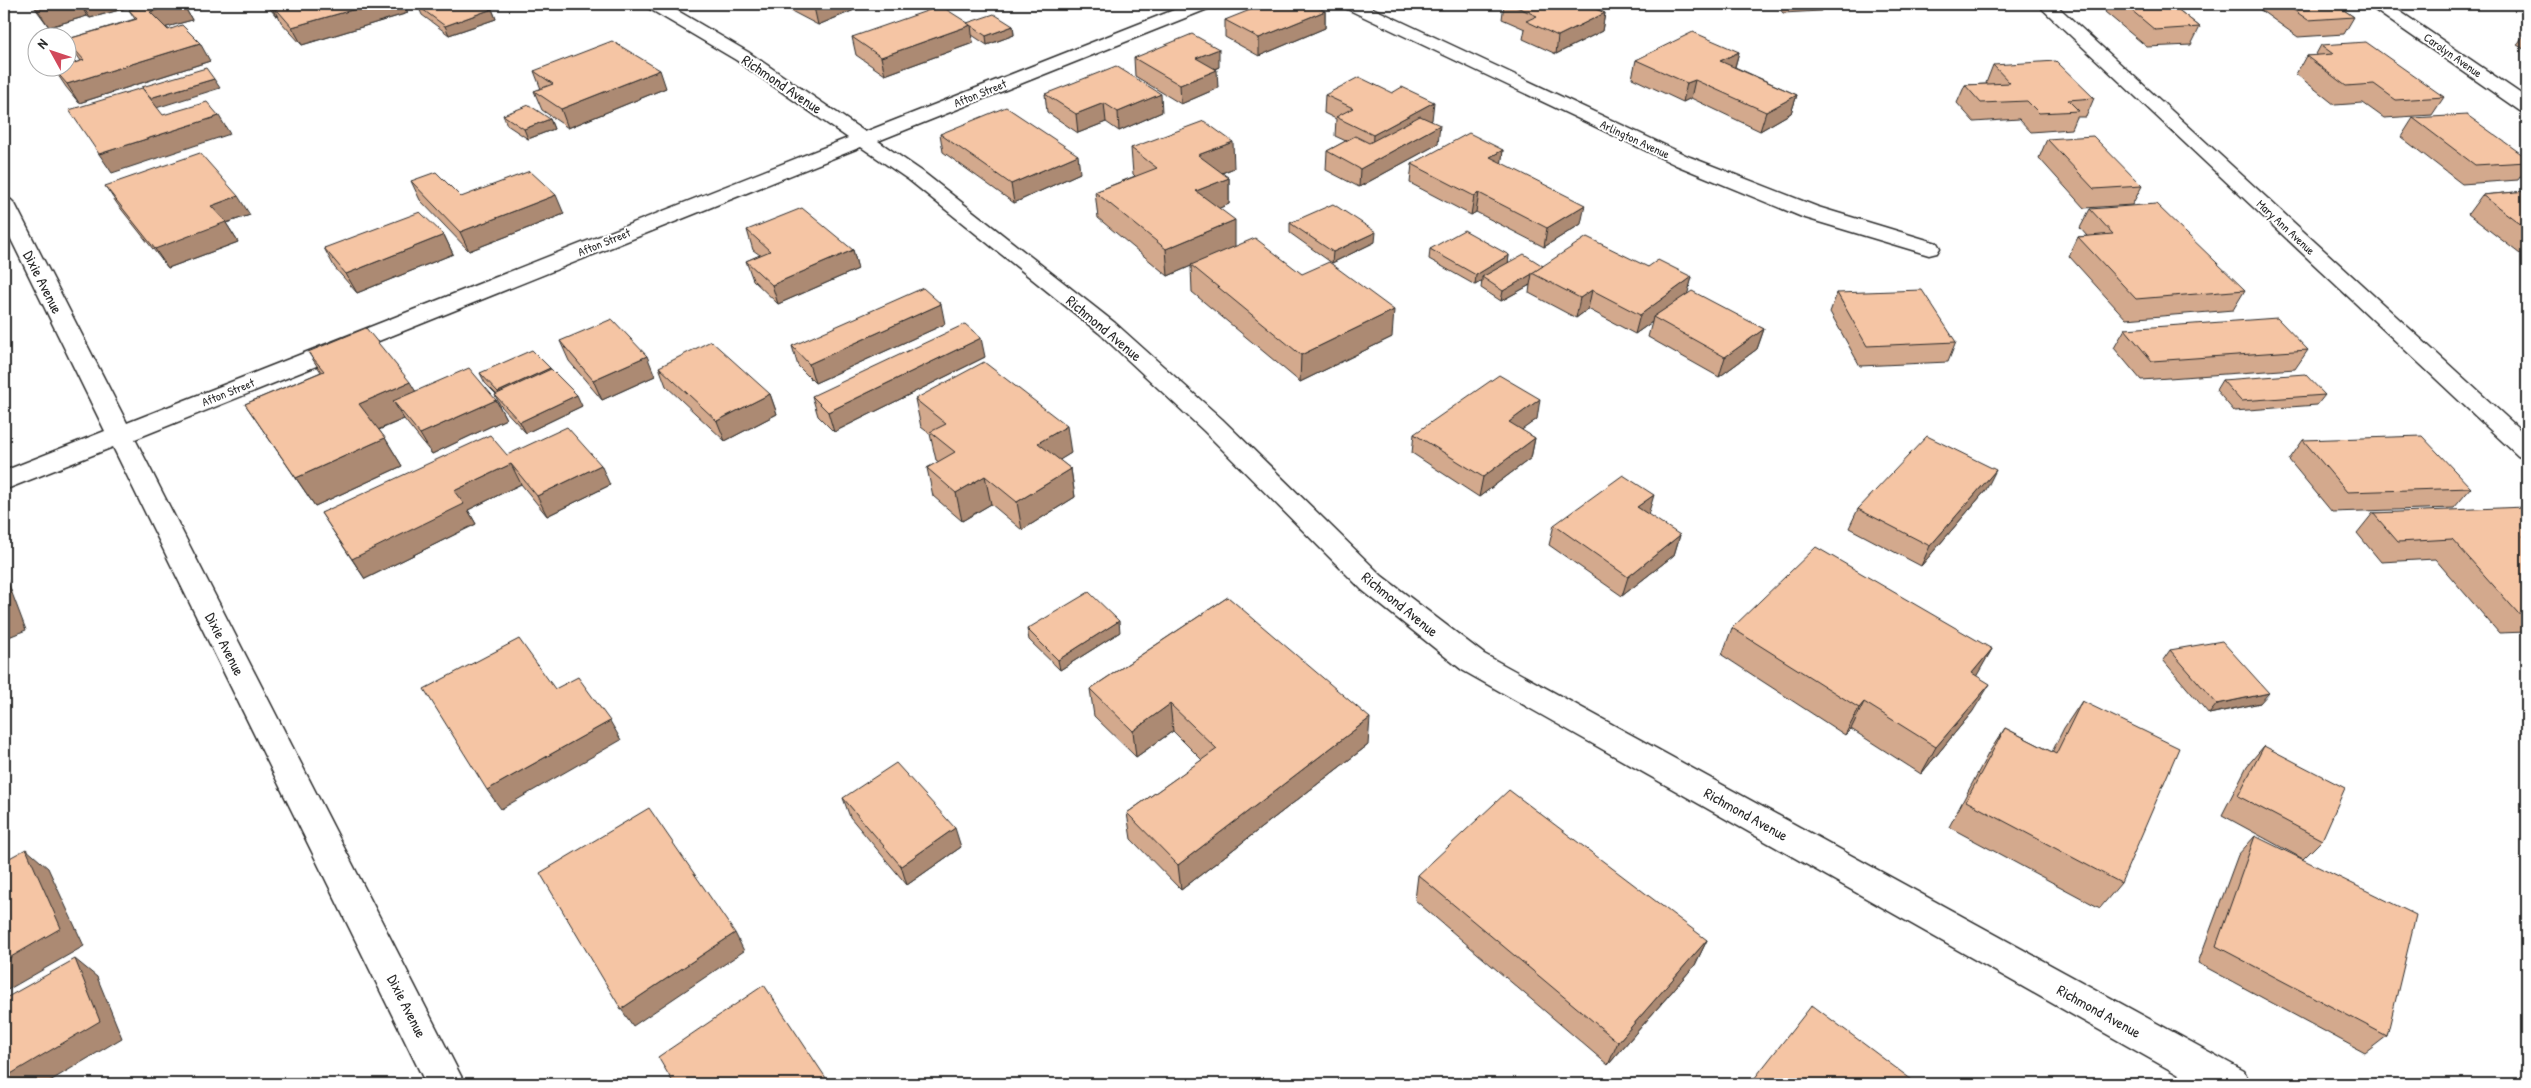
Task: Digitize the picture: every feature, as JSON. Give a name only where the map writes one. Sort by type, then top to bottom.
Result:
[{"type":"street","name":"Richmond Avenue","points":[[654,4],[742,56],[916,176],[1107,328],[1214,425],[1372,583],[1473,662],[2231,1084]]},
{"type":"street","name":"Afton Street","points":[[4,480],[1204,4]]},
{"type":"street","name":"Arlington Avenue","points":[[1351,4],[1682,161],[1810,212],[1929,248]]},
{"type":"street","name":"Mary Ann Avenue","points":[[2045,4],[2521,439]]},
{"type":"street","name":"Carolyn Avenue","points":[[2378,4],[2527,107]]},
{"type":"street","name":"Dixie Avenue","points":[[4,204],[446,1084]]},
{"type":"building","points":[[34,4],[57,4],[37,9]]},
{"type":"building","points":[[149,4],[176,4],[150,12],[168,30],[182,25],[200,43],[67,84],[62,78],[78,78],[78,62],[84,60],[78,53],[78,36],[137,19],[129,10]]},
{"type":"building","points":[[272,4],[373,4],[292,27]]},
{"type":"building","points":[[424,4],[484,4],[492,9],[445,26],[418,6]]},
{"type":"building","points":[[807,4],[822,4],[814,7]]},
{"type":"building","points":[[1265,4],[1280,4],[1286,7],[1292,4],[1311,4],[1325,11],[1259,38],[1225,20]]},
{"type":"building","points":[[1510,4],[1584,4],[1605,13],[1558,36],[1526,21],[1537,16]]},
{"type":"building","points":[[2124,4],[2171,4],[2200,27],[2155,30]]},
{"type":"building","points":[[2285,4],[2335,4],[2354,17],[2308,20]]},
{"type":"building","points":[[941,6],[971,25],[881,57],[852,37]]},
{"type":"building","points":[[994,14],[1013,26],[986,36],[967,23]]},
{"type":"building","points":[[1693,32],[1739,52],[1720,61],[1797,95],[1766,112],[1695,80],[1687,83],[1636,60]]},
{"type":"building","points":[[1192,34],[1219,49],[1196,58],[1217,70],[1180,85],[1134,58]]},
{"type":"building","points":[[612,41],[660,70],[561,109],[534,91],[553,84],[534,71]]},
{"type":"building","points":[[2366,42],[2444,97],[2396,100],[2374,84],[2346,86],[2306,56],[2333,54],[2321,45]]},
{"type":"building","points":[[2056,61],[2094,98],[2068,100],[2079,111],[2039,113],[2027,101],[1981,103],[1965,85],[2010,83],[1993,65]]},
{"type":"building","points":[[1116,66],[1161,94],[1118,112],[1104,103],[1076,114],[1045,94]]},
{"type":"building","points":[[206,68],[214,79],[150,98],[142,87]]},
{"type":"building","points":[[1359,77],[1392,93],[1402,87],[1434,102],[1373,135],[1336,117],[1353,108],[1325,95]]},
{"type":"building","points":[[142,88],[163,115],[207,102],[219,116],[99,154],[69,110]]},
{"type":"building","points":[[529,105],[550,119],[524,129],[503,115]]},
{"type":"building","points":[[1006,107],[1078,155],[1011,184],[940,134]]},
{"type":"building","points":[[2467,115],[2527,158],[2527,162],[2475,165],[2413,118]]},
{"type":"building","points":[[1420,116],[1440,125],[1360,169],[1327,151],[1355,136],[1369,143]]},
{"type":"building","points":[[1204,121],[1233,142],[1198,155],[1229,178],[1196,191],[1235,220],[1166,249],[1095,192],[1157,168],[1131,148]]},
{"type":"building","points":[[1469,133],[1503,150],[1490,157],[1585,205],[1547,228],[1479,193],[1474,196],[1412,164]]},
{"type":"building","points":[[2093,136],[2142,186],[2094,189],[2047,139]]},
{"type":"building","points":[[200,153],[238,196],[211,206],[226,222],[155,249],[105,186]]},
{"type":"building","points":[[530,171],[556,195],[460,232],[411,181],[436,172],[461,197]]},
{"type":"building","points":[[2527,191],[2527,229],[2482,195]]},
{"type":"building","points":[[1333,204],[1376,232],[1333,252],[1290,223]]},
{"type":"building","points":[[2156,204],[2245,290],[2136,299],[2078,237],[2113,234],[2090,209]]},
{"type":"building","points":[[802,208],[853,250],[772,285],[746,261],[770,251],[747,230]]},
{"type":"building","points":[[420,212],[444,235],[346,274],[324,248]]},
{"type":"building","points":[[1464,230],[1509,255],[1476,275],[1430,249]]},
{"type":"building","points":[[1587,237],[1648,267],[1658,260],[1692,277],[1640,315],[1592,290],[1580,298],[1532,273]]},
{"type":"building","points":[[1255,238],[1302,274],[1329,262],[1394,310],[1301,355],[1191,265]]},
{"type":"building","points":[[1524,254],[1543,266],[1503,291],[1482,277]]},
{"type":"building","points":[[923,288],[941,304],[809,364],[792,346]]},
{"type":"building","points":[[1922,290],[1956,342],[1867,346],[1837,293]]},
{"type":"building","points":[[1692,291],[1764,329],[1725,357],[1653,317]]},
{"type":"building","points":[[2277,318],[2308,350],[2152,361],[2125,329]]},
{"type":"building","points":[[612,319],[647,356],[593,380],[560,341]]},
{"type":"building","points":[[965,324],[981,338],[828,412],[812,396]]},
{"type":"building","points":[[366,328],[410,382],[359,404],[385,438],[296,478],[245,404],[324,371],[308,352]]},
{"type":"building","points":[[711,341],[770,394],[717,421],[659,367]]},
{"type":"building","points":[[532,350],[550,368],[498,392],[480,373]]},
{"type":"building","points":[[984,362],[1067,426],[1038,443],[1071,469],[1017,502],[985,476],[956,493],[927,468],[955,452],[930,432],[946,424],[915,399]]},
{"type":"building","points":[[469,368],[496,400],[420,434],[393,401]]},
{"type":"building","points":[[551,369],[577,395],[520,422],[495,395]]},
{"type":"building","points":[[2305,374],[2325,395],[2241,401],[2222,380]]},
{"type":"building","points":[[1499,375],[1540,399],[1509,422],[1535,438],[1483,477],[1414,434]]},
{"type":"building","points":[[567,427],[601,465],[537,496],[511,464],[454,491],[464,504],[352,559],[321,513],[490,435],[507,455]]},
{"type":"building","points":[[1927,436],[1996,470],[1930,546],[1858,509]]},
{"type":"building","points":[[2422,436],[2471,488],[2347,492],[2303,440]]},
{"type":"building","points":[[1623,475],[1654,495],[1637,507],[1680,535],[1628,577],[1554,525]]},
{"type":"building","points":[[2525,507],[2527,510],[2527,535],[2523,536],[2527,540],[2527,613],[2518,613],[2452,539],[2398,542],[2373,513]]},
{"type":"building","points":[[1816,547],[1992,649],[1972,673],[1990,684],[1936,747],[1864,702],[1859,708],[1732,628]]},
{"type":"building","points":[[1089,592],[1119,621],[1058,660],[1027,629]]},
{"type":"building","points":[[1228,597],[1370,718],[1178,865],[1127,813],[1217,749],[1170,704],[1133,731],[1090,689]]},
{"type":"building","points":[[519,639],[555,689],[578,677],[610,721],[487,790],[424,689]]},
{"type":"building","points":[[2222,641],[2269,693],[2217,704],[2170,650]]},
{"type":"building","points":[[2082,701],[2179,748],[2121,883],[1966,801],[2005,728],[2056,754]]},
{"type":"building","points":[[2264,746],[2345,788],[2322,840],[2238,796]]},
{"type":"building","points":[[896,763],[955,828],[901,866],[843,798]]},
{"type":"building","points":[[1509,790],[1707,940],[1618,1042],[1418,875]]},
{"type":"building","points":[[649,808],[735,933],[621,1009],[540,873]]},
{"type":"building","points":[[2255,836],[2416,915],[2387,1036],[2216,946]]},
{"type":"building","points":[[26,849],[61,928],[4,961],[4,861]]},
{"type":"building","points":[[75,959],[100,1021],[4,1078],[4,999]]},
{"type":"building","points":[[764,985],[830,1084],[674,1084],[658,1057]]},
{"type":"building","points":[[1812,1005],[1916,1083],[1750,1084]]}]
